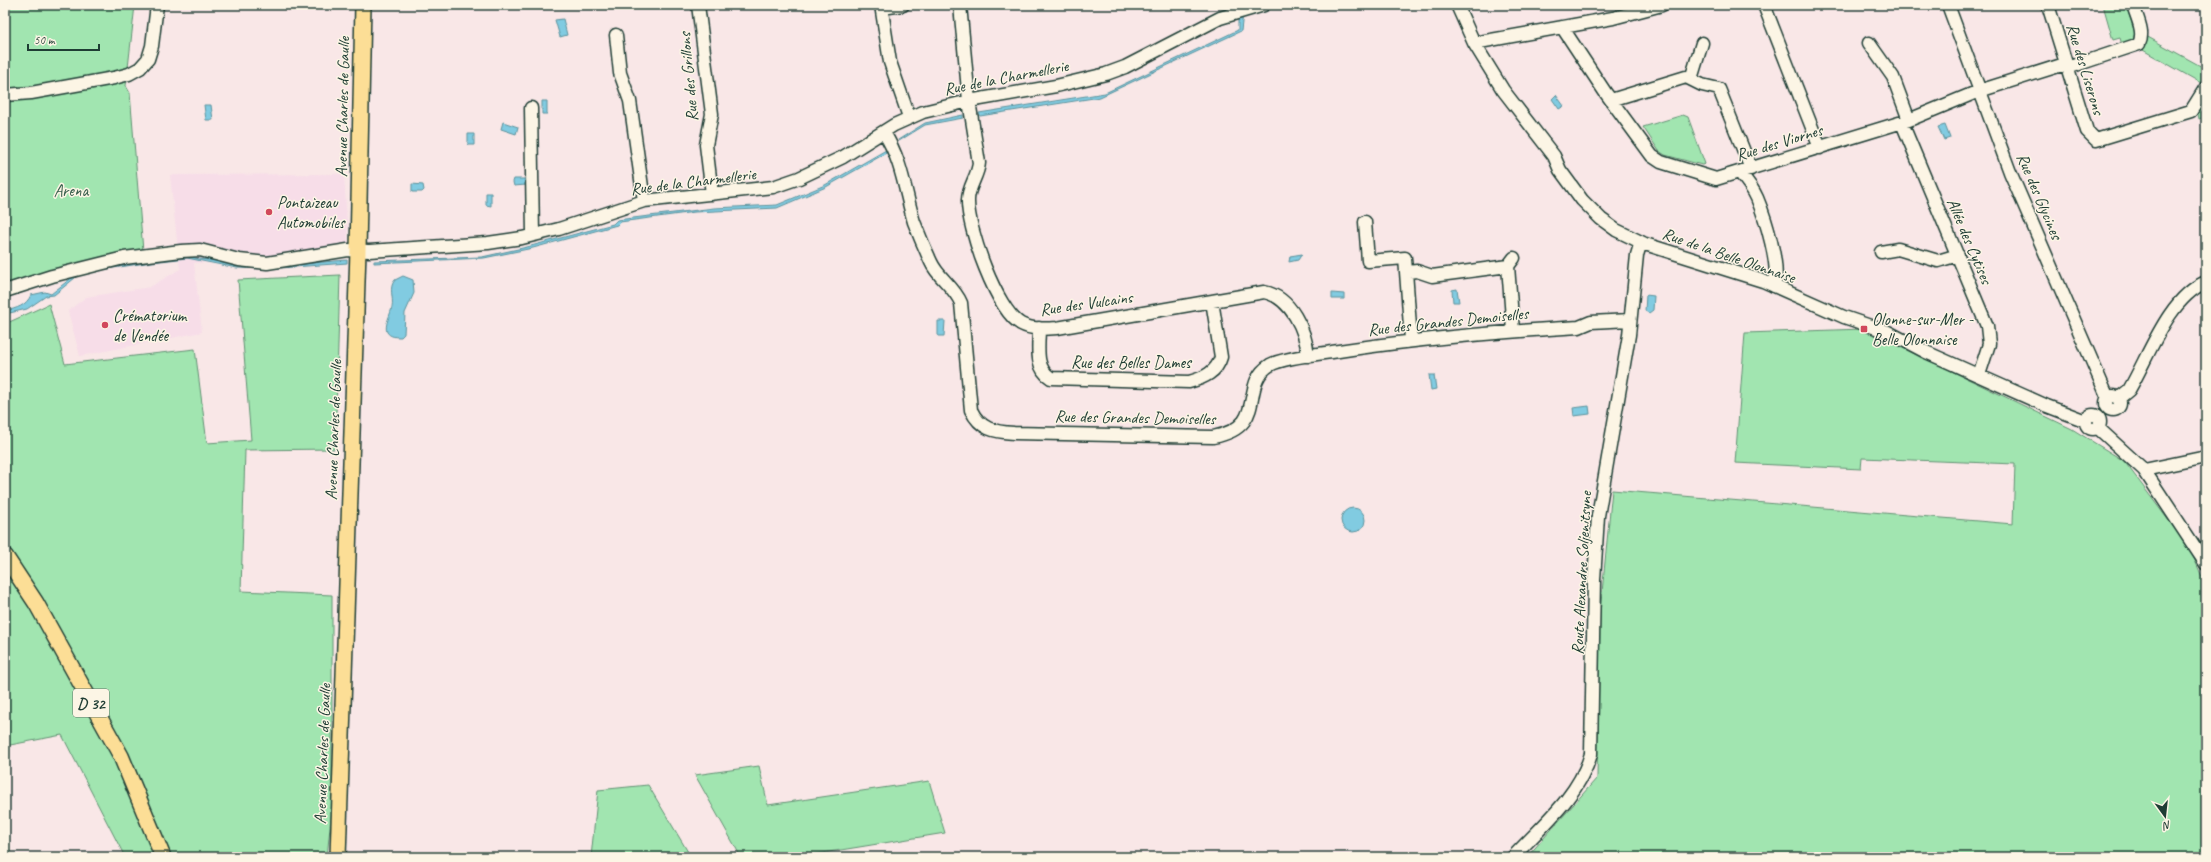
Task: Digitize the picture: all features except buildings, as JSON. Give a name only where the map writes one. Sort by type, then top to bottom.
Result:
[{"type":"main road","name":"Avenue Charles de Gaulle","points":[[338,857],[358,251],[363,5]]},
{"type":"main road","name":"D 32","points":[[5,556],[36,602],[121,756],[163,857]]},
{"type":"street","points":[[5,95],[31,94],[114,78],[129,74],[140,68],[148,58],[152,46],[157,5]]},
{"type":"street","name":"Rue des Grillons","points":[[698,5],[712,114],[706,145],[712,194]]},
{"type":"street","points":[[903,5],[882,6],[890,62],[909,117]]},
{"type":"street","name":"Rue des Vulcains","points":[[960,5],[969,101],[979,163],[978,172],[969,190],[968,204],[980,255],[1005,309],[1021,324],[1039,328],[1057,328],[1264,292],[1274,294],[1283,300],[1303,331],[1308,356]]},
{"type":"street","name":"Rue de la Charmellerie","points":[[5,290],[52,276],[124,258],[200,250],[239,260],[267,263],[348,250],[358,251],[481,243],[533,235],[644,201],[760,190],[786,184],[843,157],[909,117],[940,107],[1056,86],[1106,74],[1125,67],[1220,18],[1264,5]]},
{"type":"street","name":"Rue de la Belle Olonnaise","points":[[1457,5],[1474,43],[1504,90],[1554,156],[1560,170],[1582,200],[1601,219],[1616,230],[1641,242],[1754,277],[1844,317],[1888,332],[1926,352],[2066,415],[2086,421],[2090,416],[2098,422]]},
{"type":"street","points":[[1474,43],[1633,14],[1662,5]]},
{"type":"street","points":[[1764,5],[1820,148]]},
{"type":"street","name":"Rue des Glycines","points":[[1948,5],[2010,172],[2112,401]]},
{"type":"street","name":"Rue des Liserons","points":[[2048,5],[2087,131],[2096,140],[2191,111],[2206,87]]},
{"type":"street","name":"Rue des Viornes","points":[[1562,27],[1611,100],[1646,148],[1661,162],[1716,178],[1745,171],[1905,121],[1979,91],[2138,44],[2142,37],[2133,5]]},
{"type":"street","points":[[616,35],[620,73],[630,101],[644,201]]},
{"type":"street","points":[[1691,79],[1702,43]]},
{"type":"street","name":"Allée des Cytises","points":[[1869,43],[1893,77],[1905,121],[1990,336],[1987,354],[1979,375]]},
{"type":"street","points":[[1611,100],[1686,77],[1719,89],[1745,171],[1757,199],[1768,234],[1775,266],[1774,286]]},
{"type":"street","points":[[531,108],[533,235]]},
{"type":"street","name":"Rue des Grandes Demoiselles","points":[[884,133],[896,156],[914,222],[931,263],[936,272],[958,294],[961,303],[971,410],[975,419],[989,430],[1014,433],[1189,437],[1213,437],[1226,435],[1242,425],[1249,414],[1259,375],[1271,365],[1308,356],[1411,340],[1578,327],[1591,322],[1630,320]]},
{"type":"street","points":[[1365,222],[1368,261],[1405,258],[1411,340]]},
{"type":"street","name":"Route Alexandre Soljenitsyne","points":[[1513,857],[1575,788],[1587,769],[1591,754],[1594,580],[1598,516],[1630,320],[1637,255],[1641,242]]},
{"type":"street","points":[[1881,252],[1898,249],[1938,261],[1958,255]]},
{"type":"street","points":[[1407,272],[1417,271],[1432,276],[1511,262],[1513,331]]},
{"type":"street","points":[[2206,282],[2195,287],[2178,304],[2129,390],[2112,401],[2098,422],[2144,470],[2206,564]]},
{"type":"street","name":"Rue des Belles Dames","points":[[1039,328],[1040,363],[1046,375],[1051,378],[1190,382],[1206,376],[1214,371],[1219,364],[1221,357],[1212,301]]},
{"type":"street","points":[[2144,470],[2206,457]]},
{"type":"shaded area","points":[[344,174],[349,258],[194,263],[202,332],[80,356],[68,311],[86,297],[150,287],[180,269],[170,175]]},
{"type":"green space","name":"Arena","points":[[5,5],[135,5],[126,86],[130,93],[143,251],[98,259],[5,284]]},
{"type":"green space","points":[[2103,5],[2126,5],[2135,33],[2133,40],[2122,45],[2120,38],[2113,40]]},
{"type":"green space","points":[[2146,36],[2206,69],[2206,75],[2201,83],[2141,49]]},
{"type":"green space","points":[[2206,101],[2206,116],[2199,119],[2198,114]]},
{"type":"green space","points":[[1683,115],[1688,117],[1705,164],[1702,165],[1665,155],[1659,151],[1643,127]]},
{"type":"green space","points":[[340,275],[335,449],[245,450],[241,591],[332,595],[332,807],[327,857],[125,857],[62,735],[5,746],[5,324],[49,304],[65,364],[195,349],[207,443],[251,440],[238,280]]},
{"type":"green space","points":[[1864,329],[2072,429],[2124,461],[2190,549],[2206,586],[2206,857],[1527,857],[1597,778],[1600,613],[1612,490],[2013,524],[2015,464],[1862,458],[1861,469],[1735,463],[1745,333]]},
{"type":"green space","points":[[759,766],[768,805],[929,781],[945,833],[798,857],[741,857],[695,775]]},
{"type":"green space","points":[[648,785],[691,857],[591,857],[598,790]]},
{"type":"water","points":[[1243,13],[1241,31],[1100,97],[980,116],[979,113],[1105,93],[1238,30],[1238,15]]},
{"type":"water","points":[[563,19],[567,35],[560,37],[555,20]]},
{"type":"water","points":[[1556,95],[1564,106],[1559,109],[1552,99]]},
{"type":"water","points":[[542,101],[547,101],[547,114],[542,114]]},
{"type":"water","points":[[204,105],[211,105],[213,120],[206,120]]},
{"type":"water","points":[[963,115],[963,118],[925,125],[899,141],[898,140],[925,123]]},
{"type":"water","points":[[503,122],[518,127],[516,134],[501,129]]},
{"type":"water","points":[[1945,125],[1950,138],[1944,140],[1938,127]]},
{"type":"water","points":[[468,134],[474,134],[474,145],[468,145]]},
{"type":"water","points":[[886,150],[888,152],[826,187],[777,208],[695,212],[620,222],[617,225],[533,248],[484,258],[374,263],[374,261],[482,257],[527,247],[613,224],[617,220],[714,208],[777,205],[825,185]]},
{"type":"water","points":[[514,179],[526,179],[526,185],[514,186]]},
{"type":"water","points":[[412,184],[423,185],[424,190],[422,192],[412,192]]},
{"type":"water","points":[[486,193],[491,193],[491,206],[486,205]]},
{"type":"water","points":[[1302,254],[1298,260],[1289,262],[1290,256]]},
{"type":"water","points":[[186,255],[199,259],[278,266],[347,260],[347,263],[267,269],[237,268],[187,258],[152,262],[81,273],[54,295],[46,296],[27,309],[5,314],[6,311],[17,308],[27,302],[31,295],[45,292],[51,294],[80,271]]},
{"type":"water","points":[[403,276],[413,280],[414,293],[405,313],[404,334],[401,337],[395,337],[388,334],[386,326],[392,307],[393,283],[395,280]]},
{"type":"water","points":[[1457,289],[1459,302],[1453,302],[1452,290]]},
{"type":"water","points":[[1332,293],[1344,294],[1344,299],[1332,299]]},
{"type":"water","points":[[1646,295],[1654,296],[1653,310],[1649,313],[1645,311]]},
{"type":"water","points":[[938,321],[945,321],[944,336],[938,336]]},
{"type":"water","points":[[1429,375],[1434,375],[1436,389],[1431,390]]},
{"type":"water","points":[[1589,406],[1590,414],[1574,416],[1573,408]]},
{"type":"water","points":[[1353,508],[1358,509],[1364,515],[1364,525],[1358,531],[1353,532],[1348,531],[1342,525],[1341,520],[1342,515],[1348,509]]},
{"type":"place","name":"Pontaizeau Automobiles","points":[[269,212]]},
{"type":"place","name":"Crématorium de Vendée","points":[[105,325]]},
{"type":"place","name":"Olonne-sur-Mer - Belle Olonnaise","points":[[1864,329]]}]
